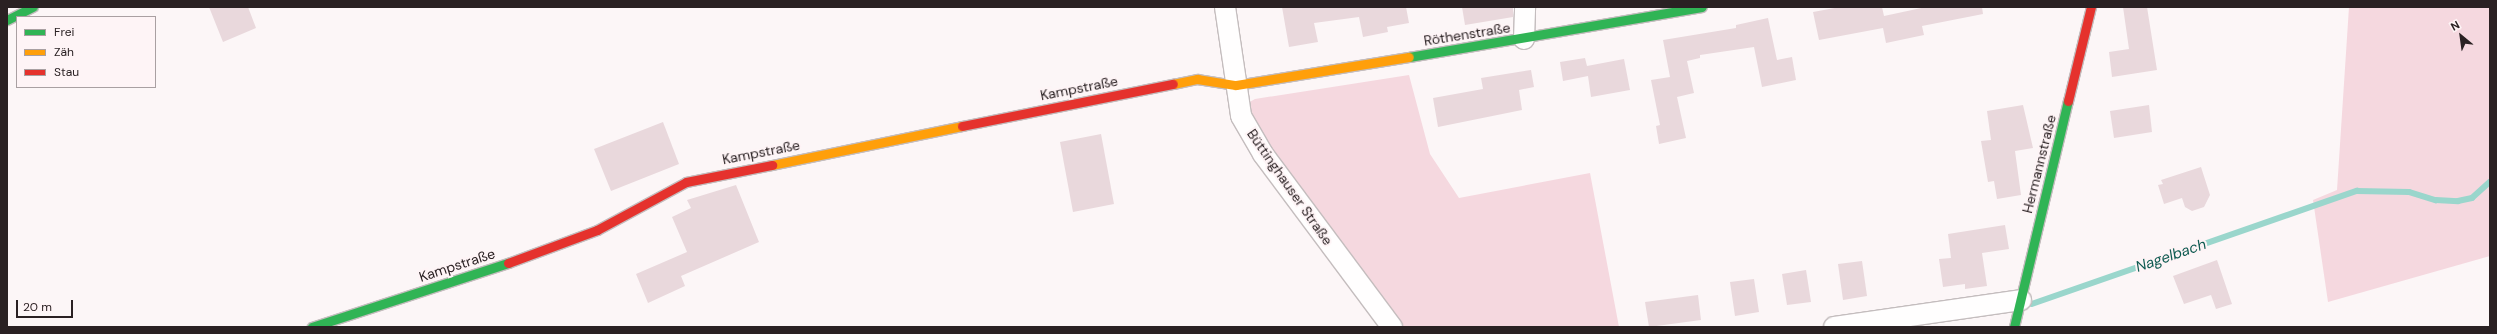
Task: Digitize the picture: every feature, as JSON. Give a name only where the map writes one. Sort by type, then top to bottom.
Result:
[{"type":"street","points":[[7,20],[32,7]]},
{"type":"street","name":"Büttinghauser Straße","points":[[1225,7],[1241,116],[1263,154],[1392,327]]},
{"type":"street","points":[[1524,39],[1525,7]]},
{"type":"street","name":"Röthenstraße","points":[[1236,85],[1524,39],[1702,7]]},
{"type":"street","name":"Hermannstraße","points":[[2014,327],[2091,7]]},
{"type":"street","name":"Kampstraße","points":[[312,327],[496,268],[597,230],[686,182],[1197,79],[1236,85]]},
{"type":"street","points":[[1834,327],[2021,300]]},
{"type":"shaded area","points":[[2349,7],[2490,7],[2490,256],[2328,302],[2313,200],[2337,190]]},
{"type":"shaded area","points":[[1409,75],[1430,154],[1459,198],[1590,173],[1619,327],[1401,327],[1254,130],[1246,104],[1255,99]]},
{"type":"building","points":[[209,7],[248,7],[256,28],[223,42]]},
{"type":"building","points":[[1282,7],[1406,7],[1409,23],[1387,27],[1388,32],[1363,37],[1359,17],[1314,23],[1318,42],[1289,47]]},
{"type":"building","points":[[1462,7],[1513,7],[1513,17],[1465,25]]},
{"type":"building","points":[[1840,7],[1882,7],[1884,16],[1926,7],[1982,7],[1983,14],[1922,26],[1924,35],[1886,43],[1883,28],[1819,40],[1813,12]]},
{"type":"building","points":[[2123,7],[2147,7],[2157,70],[2112,77],[2109,52],[2129,49]]},
{"type":"building","points":[[1768,18],[1777,60],[1792,57],[1796,80],[1762,87],[1754,47],[1700,55],[1700,58],[1687,61],[1694,93],[1677,97],[1686,138],[1659,144],[1656,126],[1660,125],[1651,80],[1670,77],[1663,40],[1736,28],[1736,25]]},
{"type":"building","points":[[1585,58],[1587,66],[1624,59],[1630,90],[1591,97],[1588,76],[1563,81],[1560,62]]},
{"type":"building","points":[[1531,70],[1534,87],[1519,90],[1522,110],[1438,127],[1433,98],[1483,89],[1481,78]]},
{"type":"building","points":[[2023,105],[2033,148],[2015,151],[2021,195],[1997,199],[1994,181],[1988,182],[1981,141],[1991,140],[1987,111]]},
{"type":"building","points":[[2149,105],[2152,132],[2114,138],[2110,111]]},
{"type":"building","points":[[663,122],[679,164],[611,191],[594,149]]},
{"type":"building","points":[[1101,134],[1114,204],[1073,212],[1060,142]]},
{"type":"building","points":[[2201,167],[2210,195],[2204,207],[2192,211],[2185,207],[2182,198],[2164,204],[2158,185],[2163,184],[2161,180]]},
{"type":"building","points":[[736,185],[759,242],[681,276],[685,286],[648,303],[636,274],[687,252],[672,217],[691,208],[687,200]]},
{"type":"building","points":[[2005,225],[2009,249],[1982,253],[1987,286],[1965,289],[1965,284],[1943,287],[1939,259],[1951,258],[1948,234]]},
{"type":"building","points":[[2217,260],[2232,304],[2216,309],[2211,295],[2184,304],[2173,276]]},
{"type":"building","points":[[1862,261],[1867,296],[1843,300],[1838,264]]},
{"type":"building","points":[[1806,270],[1811,302],[1787,305],[1782,274]]},
{"type":"building","points":[[1754,279],[1759,312],[1735,316],[1730,282]]},
{"type":"building","points":[[1698,295],[1701,320],[1649,327],[1645,302]]},
{"type":"waterway","name":"Nagelbach","points":[[2032,304],[2357,191],[2409,192],[2436,200],[2458,201],[2472,198],[2490,182]]},
{"type":"traffic: fast","points":[[7,20],[33,7]]},
{"type":"traffic: fast","points":[[1409,57],[1702,7]]},
{"type":"traffic: fast","points":[[2014,327],[2068,101]]},
{"type":"traffic: fast","points":[[312,327],[508,263]]},
{"type":"traffic: slow","points":[[1173,84],[1197,79],[1236,85],[1409,57]]},
{"type":"traffic: slow","points":[[772,165],[962,126]]},
{"type":"traffic: jam","points":[[2068,101],[2091,7]]},
{"type":"traffic: jam","points":[[962,126],[1173,84]]},
{"type":"traffic: jam","points":[[508,263],[597,230],[686,182],[772,165]]}]
